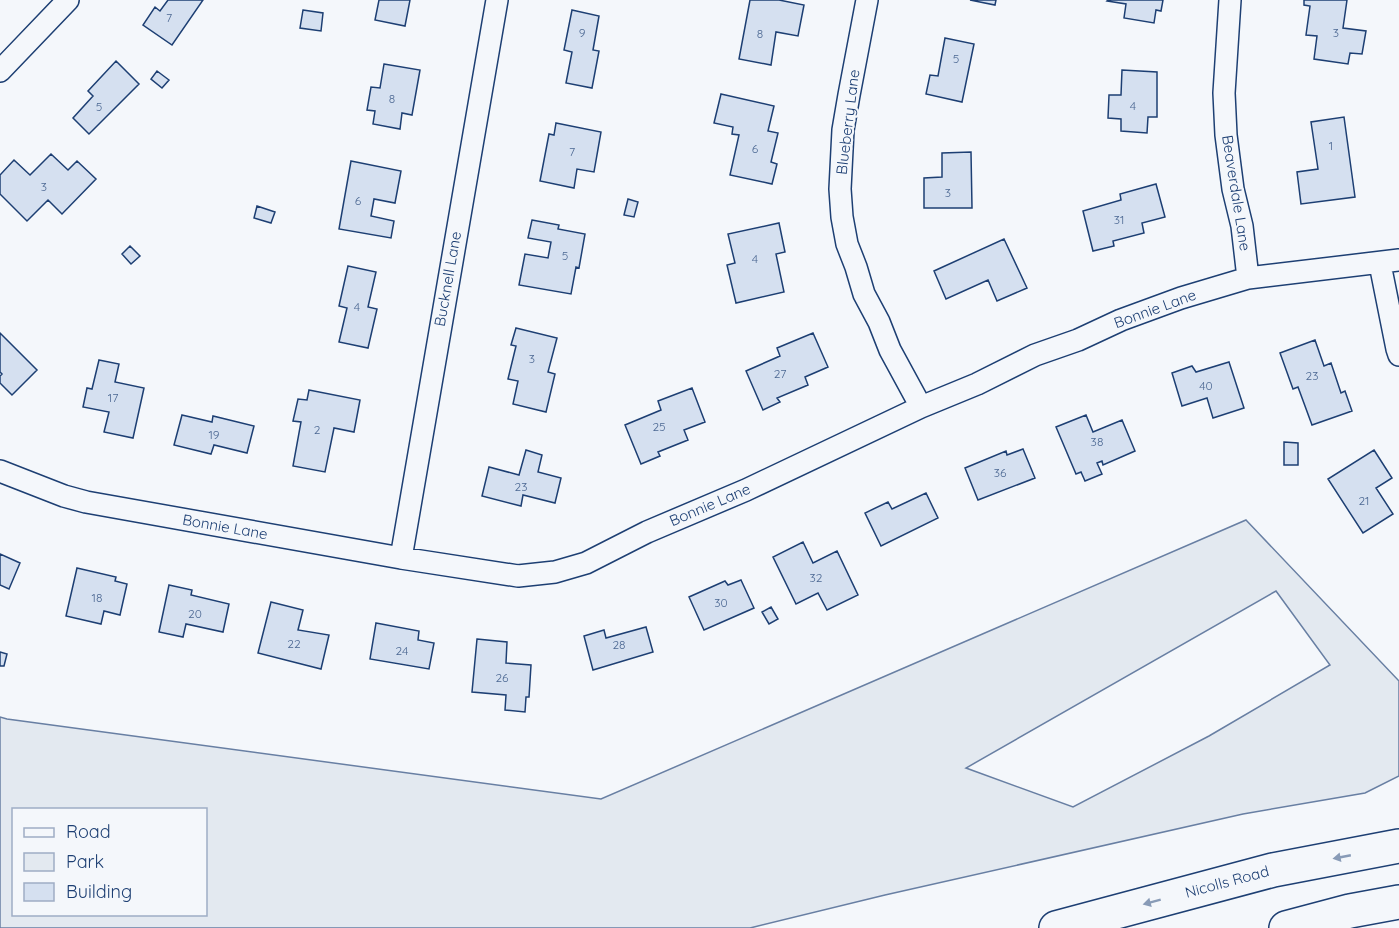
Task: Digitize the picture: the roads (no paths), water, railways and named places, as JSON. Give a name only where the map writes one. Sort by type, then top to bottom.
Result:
[{"type":"highway","name":"Nicolls Road","points":[[1056,928],[1273,870],[1399,846]]},
{"type":"highway","points":[[1286,928],[1350,911],[1399,902]]},
{"type":"street","points":[[0,71],[68,0]]},
{"type":"street","name":"Bucknell Lane","points":[[401,558],[497,0]]},
{"type":"street","name":"Blueberry Lane","points":[[867,0],[843,130],[840,189],[842,217],[847,244],[864,294],[879,322],[890,350],[921,407]]},
{"type":"street","name":"Beaverdale Lane","points":[[1230,0],[1224,93],[1226,135],[1233,189],[1242,226],[1248,278]]},
{"type":"street","points":[[1390,262],[1399,355]]},
{"type":"street","name":"Bonnie Lane","points":[[0,471],[64,496],[86,502],[401,558],[518,576],[555,572],[586,563],[646,532],[746,490],[1035,355],[1078,340],[1121,320],[1181,298],[1248,278],[1390,262]]}]
